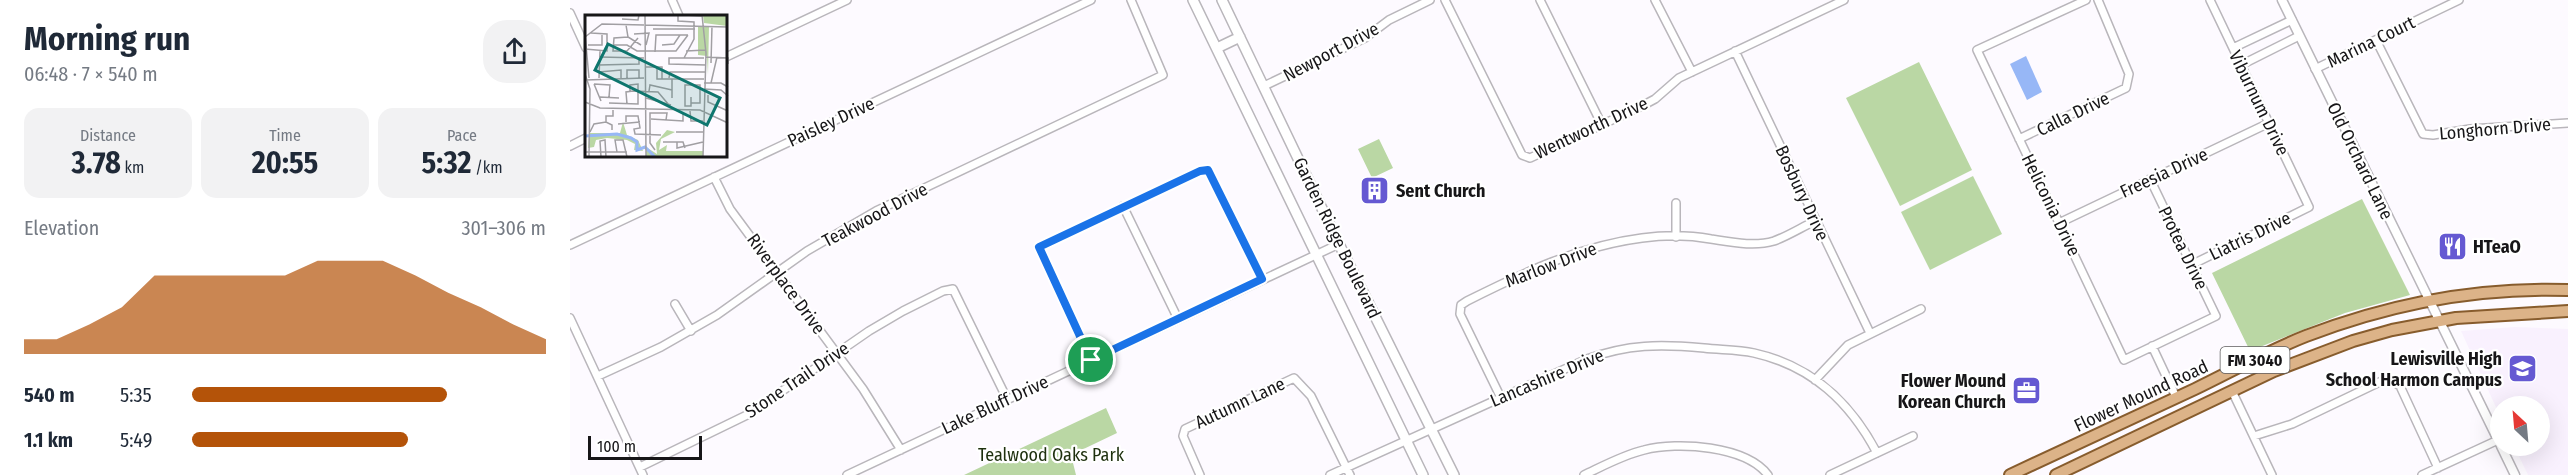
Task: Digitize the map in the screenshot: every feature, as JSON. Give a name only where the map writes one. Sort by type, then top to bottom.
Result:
[{"type":"main road","name":"Garden Ridge Boulevard","points":[[1193,0],[1423,475]]},
{"type":"main road","name":"Garden Ridge Boulevard","points":[[1222,0],[1339,244],[1454,475]]},
{"type":"main road","points":[[1216,48],[1240,37]]},
{"type":"main road","name":"FM 3040","points":[[2425,302],[2538,289],[2568,290]]},
{"type":"main road","name":"Flower Mound Road","points":[[2019,474],[2306,337],[2373,314],[2425,302]]},
{"type":"main road","name":"FM 3040","points":[[2439,321],[2568,311]]},
{"type":"main road","name":"Flower Mound Road","points":[[2056,475],[2274,371],[2339,345],[2384,332],[2439,321]]},
{"type":"street","points":[[672,0],[680,15]]},
{"type":"street","points":[[728,56],[847,0]]},
{"type":"street","name":"Paisley Drive","points":[[570,245],[1091,0]]},
{"type":"street","name":"Teakwood Drive","points":[[598,376],[691,331],[751,293],[832,235],[876,211],[1163,75],[1131,0]]},
{"type":"street","name":"Newport Drive","points":[[1264,86],[1365,39],[1389,20],[1430,0]]},
{"type":"street","name":"Wentworth Drive","points":[[1445,0],[1522,155],[1530,158],[1654,99],[1666,88],[1692,72],[1844,0]]},
{"type":"street","points":[[1540,0],[1602,125]]},
{"type":"street","points":[[1655,0],[1692,72]]},
{"type":"street","name":"Heliconia Drive","points":[[2086,0],[1977,50],[2124,360],[2152,346]]},
{"type":"street","name":"Calla Drive","points":[[2019,139],[2126,88],[2129,74],[2098,0]]},
{"type":"street","name":"Viburnum Drive","points":[[2210,0],[2309,207]]},
{"type":"street","name":"Old Orchard Lane","points":[[2282,0],[2425,302],[2439,321],[2490,423]]},
{"type":"street","name":"Marina Court","points":[[2315,69],[2459,0]]},
{"type":"street","points":[[570,13],[585,46]]},
{"type":"street","points":[[2233,48],[2292,20]]},
{"type":"street","points":[[2241,65],[2299,36]]},
{"type":"street","name":"Longhorn Drive","points":[[2376,40],[2423,134],[2568,123]]},
{"type":"street","name":"Bosbury Drive","points":[[1735,51],[1870,333]]},
{"type":"street","name":"Freesia Drive","points":[[2059,223],[2269,123]]},
{"type":"street","points":[[570,146],[585,138]]},
{"type":"street","points":[[1091,360],[1039,247],[1123,206],[1200,171],[1208,170],[1262,279]]},
{"type":"street","name":"Riverplace Drive","points":[[714,177],[730,209],[884,420],[901,450]]},
{"type":"street","name":"Protea Drive","points":[[2150,179],[2216,316],[2152,346]]},
{"type":"street","points":[[1676,203],[1676,237]]},
{"type":"street","points":[[1123,206],[1178,319]]},
{"type":"street","name":"Liatris Drive","points":[[2190,265],[2309,207]]},
{"type":"street","name":"Marlow Drive","points":[[1501,398],[1460,314],[1461,305],[1519,275],[1563,256],[1628,240],[1676,237],[1748,244],[1774,241],[1815,221]]},
{"type":"street","name":"Lake Bluff Drive","points":[[847,475],[1339,244]]},
{"type":"street","name":"Stone Trail Drive","points":[[640,467],[749,414],[903,311],[943,291],[953,289],[1007,399]]},
{"type":"street","points":[[675,304],[691,331]]},
{"type":"street","points":[[1815,380],[1843,349],[1870,333],[1921,309]]},
{"type":"street","points":[[570,318],[643,475]]},
{"type":"street","name":"Lancashire Drive","points":[[1330,475],[1348,471],[1406,440],[1587,359],[1608,351],[1641,345],[1673,345],[1755,353],[1783,363],[1815,380],[1838,396],[1855,415],[1877,453]]},
{"type":"street","points":[[2152,346],[2176,398]]},
{"type":"street","name":"Autumn Lane","points":[[1200,475],[1183,436],[1185,429],[1294,378],[1311,396],[1348,471]]},
{"type":"street","points":[[2254,436],[2292,424],[2388,378],[2400,386],[2438,468]]},
{"type":"street","points":[[2232,391],[2272,475]]},
{"type":"street","points":[[1830,475],[1913,436]]},
{"type":"street","points":[[1584,475],[1643,450],[1681,447],[1727,451],[1746,457],[1768,475]]},
{"type":"street","points":[[2422,475],[2490,447]]},
{"type":"street","name":"Old Orchard Lane","points":[[2506,456],[2515,475]]},
{"type":"shaded area","name":"Lewisville High School Harmon Campus","points":[[2515,327],[2568,329],[2568,475],[2528,475],[2519,456],[2550,456],[2550,396],[2491,396],[2461,331]]},
{"type":"green space","points":[[1919,62],[1972,170],[1900,206],[1846,98]]},
{"type":"green space","points":[[1379,139],[1393,168],[1372,178],[1358,149]]},
{"type":"green space","points":[[1973,176],[2002,234],[1930,270],[1901,212]]},
{"type":"green space","points":[[2362,199],[2410,295],[2345,313],[2250,351],[2212,273]]},
{"type":"green space","name":"Tealwood Oaks Park","points":[[1106,408],[1117,433],[1071,455],[1076,475],[964,475]]},
{"type":"water","points":[[2026,56],[2042,92],[2027,100],[2010,64]]},
{"type":"place","name":"Sent Church","points":[[1375,191]]},
{"type":"place","name":"HTeaO","points":[[2452,247]]},
{"type":"place","name":"Lewisville High School Harmon Campus","points":[[2523,369]]},
{"type":"place","name":"Flower Mound Korean Church","points":[[2027,391]]},
{"type":"route","points":[[1208,170],[1262,279],[1091,360],[1039,247],[1123,206],[1200,171],[1208,170]]}]
